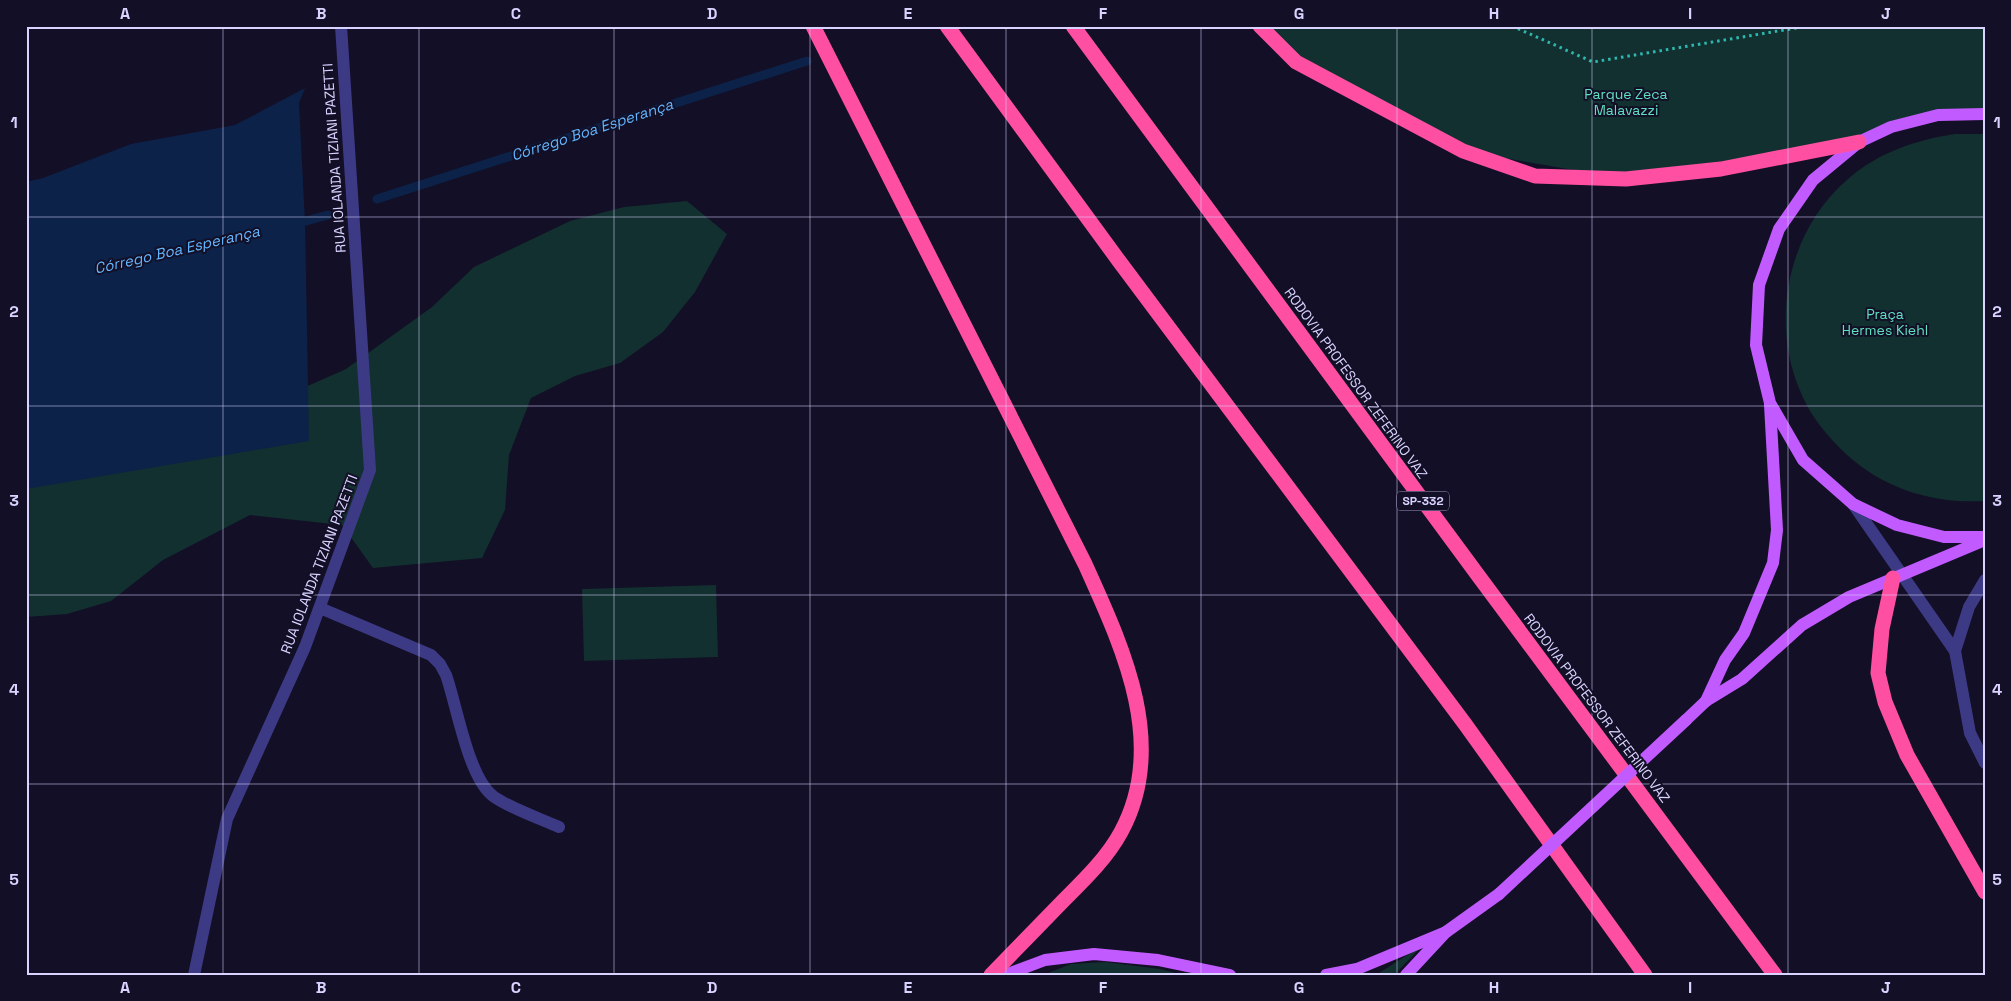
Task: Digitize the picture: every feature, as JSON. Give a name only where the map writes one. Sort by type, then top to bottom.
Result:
[{"type":"highway","points":[[813,26],[1085,564],[1116,632],[1137,699],[1142,748],[1138,791],[1121,832],[1096,867],[991,975]]},
{"type":"highway","points":[[947,26],[1113,253],[1465,724],[1645,975]]},
{"type":"highway","name":"RODOVIA PROFESSOR ZEFERINO VAZ","points":[[1074,26],[1775,975]]},
{"type":"highway","points":[[1260,26],[1296,62],[1305,67],[1463,151],[1535,176],[1626,179],[1721,169],[1859,142]]},
{"type":"highway","points":[[1898,577],[1882,629],[1878,673],[1885,702],[1907,755],[1985,892]]},
{"type":"main road","points":[[1706,701],[1725,660],[1744,633],[1774,563],[1777,530],[1770,402],[1756,345],[1759,285],[1779,229],[1813,180],[1859,142],[1891,127],[1938,115],[1985,114]]},
{"type":"main road","points":[[1770,402],[1803,460],[1853,504],[1897,526],[1944,537],[1985,539]]},
{"type":"main road","points":[[1406,975],[1446,932],[1498,894],[1706,701],[1742,679],[1802,625],[1850,597],[1985,539]]},
{"type":"main road","points":[[1326,975],[1357,969],[1446,932]]},
{"type":"main road","points":[[1005,975],[1045,960],[1094,954],[1158,960],[1230,975]]},
{"type":"street","name":"RUA IOLANDA TIZIANI PAZETTI","points":[[194,975],[227,819],[305,647],[370,470],[341,26]]},
{"type":"street","points":[[1853,504],[1898,577],[1955,650],[1970,733],[1985,763]]},
{"type":"street","points":[[1955,650],[1969,607],[1985,580]]},
{"type":"street","points":[[320,608],[430,655],[440,664],[446,675],[472,766],[484,789],[495,797],[559,827]]},
{"type":"path","points":[[1512,26],[1593,62],[1808,26]]},
{"type":"green space","name":"Parque Zeca Malavazzi","points":[[1260,26],[1985,26],[1985,114],[1938,115],[1859,142],[1626,179],[1463,151],[1296,62]]},
{"type":"green space","name":"Praça Hermes Kiehl","points":[[1955,134],[1985,134],[1985,501],[1947,500],[1910,492],[1876,477],[1846,454],[1820,426],[1805,402],[1791,365],[1786,336],[1786,307],[1790,278],[1798,250],[1811,224],[1827,200],[1848,179],[1885,154],[1926,140]]},
{"type":"green space","points":[[687,201],[727,234],[695,292],[663,332],[620,363],[575,376],[531,398],[509,455],[505,510],[482,558],[373,568],[342,525],[250,515],[163,560],[111,601],[67,614],[26,617],[26,453],[294,392],[346,369],[432,307],[474,267],[570,221],[624,207]]},
{"type":"green space","points":[[716,585],[718,657],[584,661],[582,589]]},
{"type":"green space","points":[[1423,945],[1394,975],[1376,975]]},
{"type":"green space","points":[[1105,962],[1160,969],[1183,975],[1043,975],[1071,964]]},
{"type":"water","points":[[305,88],[299,103],[305,222],[309,441],[26,489],[26,182],[43,178],[131,144],[235,125]]},
{"type":"waterway","name":"Córrego Boa Esperança","points":[[377,199],[807,61]]},
{"type":"waterway","name":"Córrego Boa Esperança","points":[[295,224],[328,215]]}]
